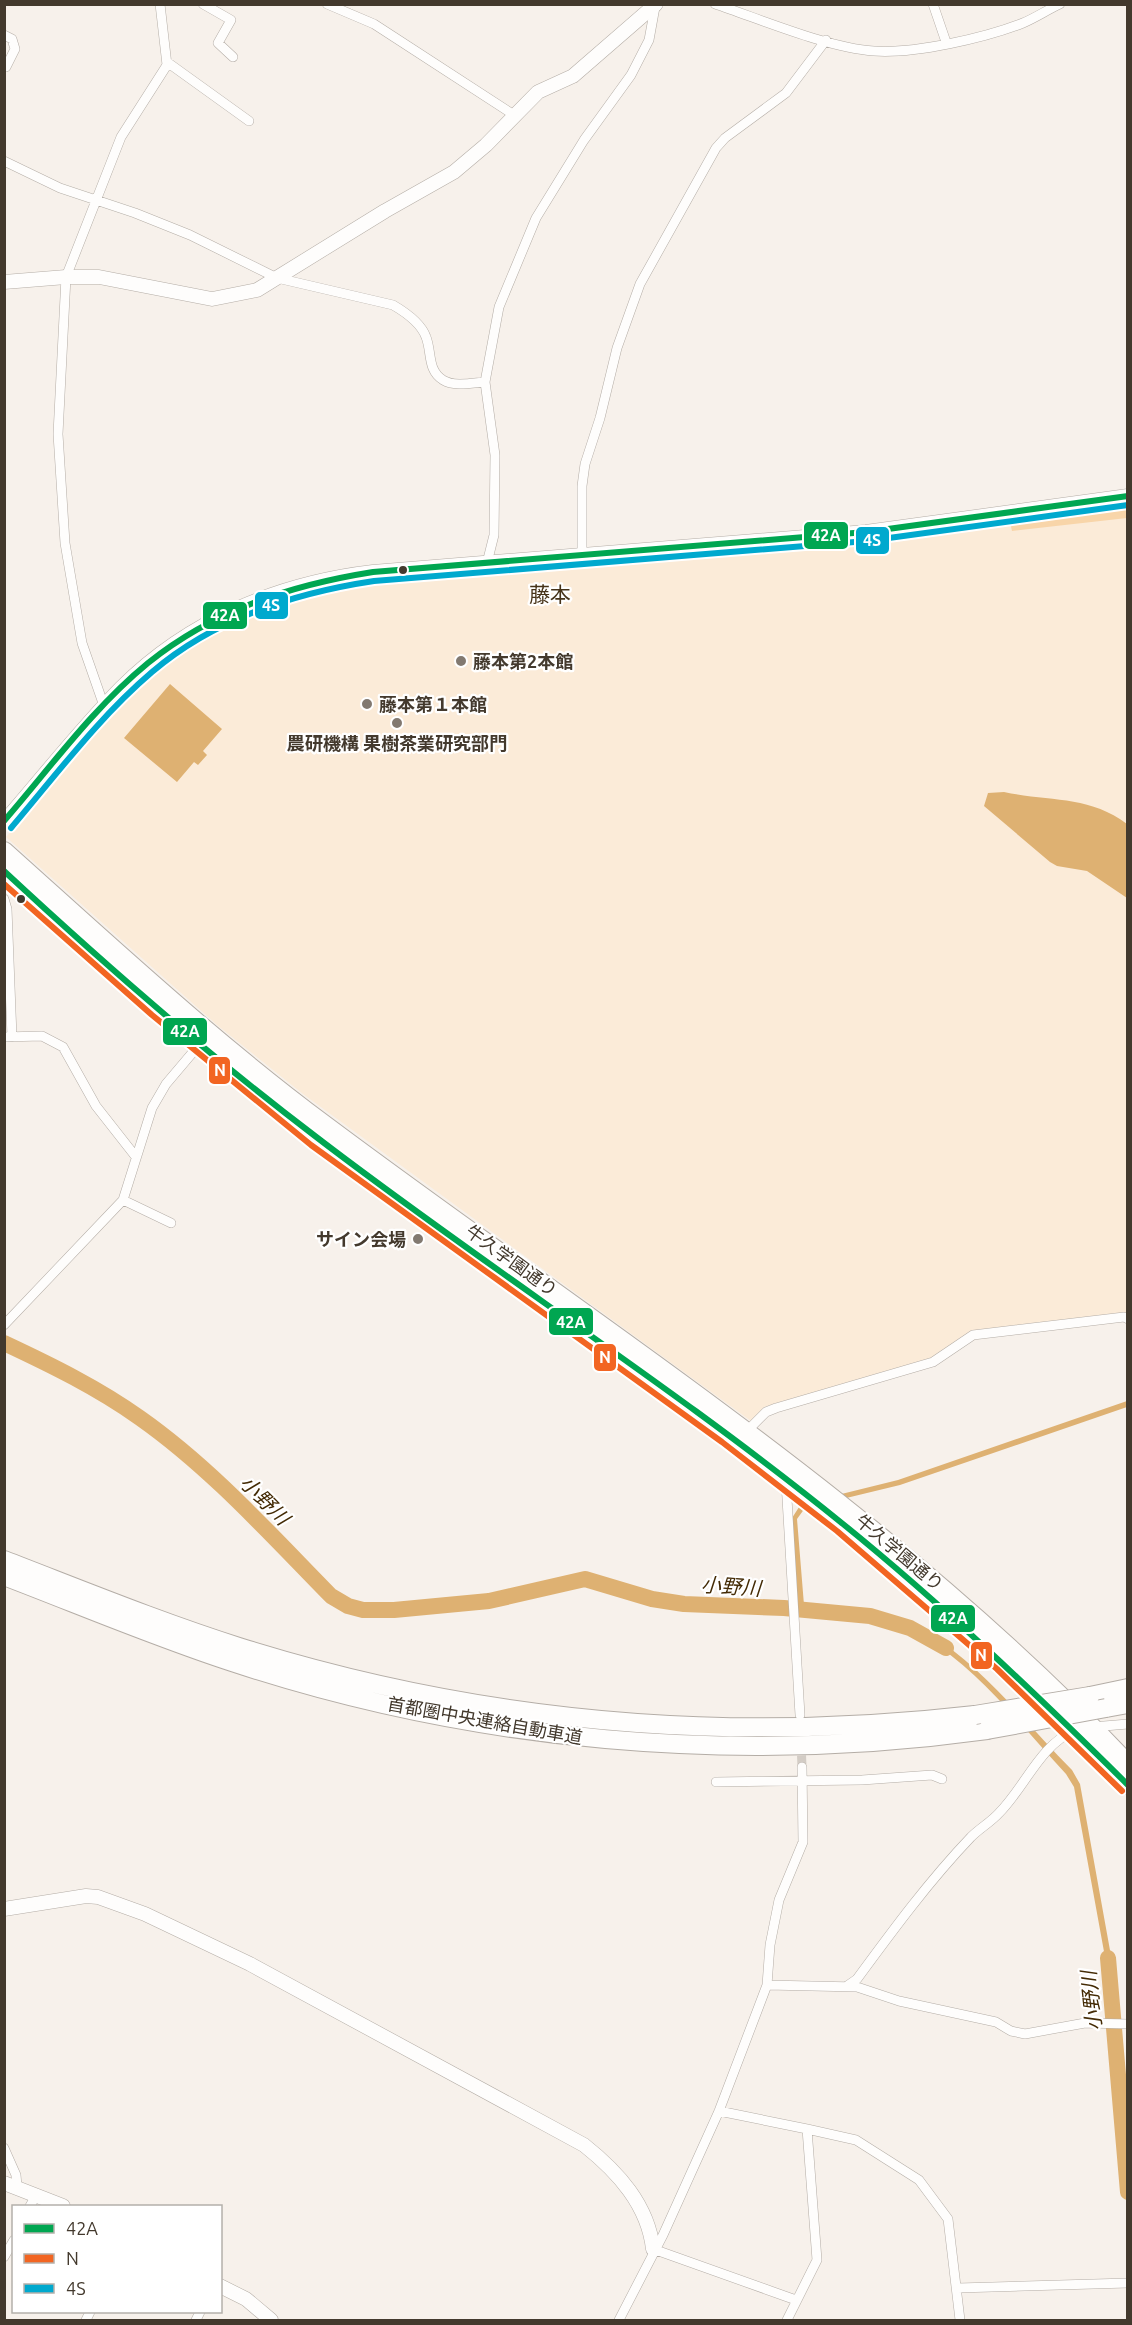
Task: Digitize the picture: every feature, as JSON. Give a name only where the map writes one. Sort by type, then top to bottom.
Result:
[{"type":"highway","name":"牛久学園通り","points":[[4,850],[160,992],[271,1084],[742,1437],[914,1562],[1011,1648],[1128,1764]]},
{"type":"highway","name":"牛久学園通り","points":[[4,871],[118,976],[199,1045],[316,1138],[742,1437],[786,1479],[952,1615],[1075,1730],[1128,1785]]},
{"type":"highway","name":"首都圏中央連絡自動車道","points":[[4,1560],[239,1647],[365,1681],[525,1713],[639,1725],[727,1729],[876,1725],[975,1715],[1128,1688]]},
{"type":"highway","name":"首都圏中央連絡自動車道","points":[[4,1576],[179,1644],[289,1680],[435,1714],[523,1730],[649,1743],[793,1746],[881,1742],[987,1730],[1128,1704]]},
{"type":"street","points":[[104,706],[82,643],[64,534],[58,434],[66,277],[121,137],[167,65],[160,4]]},
{"type":"street","points":[[203,4],[231,20],[218,43],[233,57]]},
{"type":"street","points":[[327,4],[374,24],[514,115]]},
{"type":"street","points":[[715,4],[826,40],[874,51],[927,48],[1023,23],[1060,4]]},
{"type":"street","points":[[933,4],[946,42]]},
{"type":"street","points":[[4,282],[99,277],[212,299],[257,290],[385,211],[454,172],[486,145],[538,92],[573,76],[656,6]]},
{"type":"street","points":[[487,563],[494,535],[495,455],[485,382],[499,307],[528,234],[585,140],[631,75],[649,40],[656,6]]},
{"type":"street","points":[[4,35],[12,39],[15,49],[6,67]]},
{"type":"street","points":[[582,554],[582,486],[585,464],[600,418],[617,348],[640,284],[716,148],[748,120],[786,93],[826,40]]},
{"type":"street","points":[[166,62],[249,121]]},
{"type":"street","points":[[4,161],[60,188],[190,236],[278,278],[393,305],[405,311],[419,326],[426,337],[434,371],[443,380],[456,384],[485,382]]},
{"type":"street","points":[[4,822],[104,706],[140,671],[185,637],[217,618],[305,583],[340,576],[582,554],[866,532],[1128,496]]},
{"type":"street","points":[[4,900],[7,909],[8,1037],[42,1036],[63,1047],[96,1107],[136,1157]]},
{"type":"street","points":[[4,1325],[123,1200],[152,1108],[166,1084],[199,1045]]},
{"type":"street","points":[[123,1200],[171,1223]]},
{"type":"street","points":[[742,1437],[766,1412],[933,1362],[973,1335],[1124,1317],[1128,1319]]},
{"type":"street","points":[[786,1479],[800,1714]]},
{"type":"street","points":[[847,1986],[856,1979],[939,1873],[973,1835],[999,1813],[1052,1746],[1064,1735],[1075,1730],[1128,1724]]},
{"type":"street","points":[[619,2320],[653,2249],[663,2235],[719,2111],[767,1985],[770,1946],[779,1900],[803,1842],[802,1767]]},
{"type":"street","points":[[716,1782],[803,1781],[932,1775],[942,1779]]},
{"type":"street","points":[[4,1909],[72,1896],[98,1898],[145,1914],[250,1964],[584,2145],[625,2184],[646,2217],[653,2249]]},
{"type":"street","points":[[767,1985],[847,1986],[899,2001],[984,2019],[1011,2031],[1026,2034],[1085,2023],[1125,2025]]},
{"type":"street","points":[[719,2111],[856,2140],[919,2180],[948,2219],[960,2320]]},
{"type":"street","points":[[787,2320],[817,2260],[807,2129]]},
{"type":"street","points":[[4,2148],[16,2175],[10,2184],[34,2200],[58,2205]]},
{"type":"street","points":[[4,2258],[12,2244]]},
{"type":"street","points":[[653,2249],[796,2300]]},
{"type":"street","points":[[958,2288],[1128,2283]]},
{"type":"street","points":[[222,2287],[246,2299],[271,2320]]},
{"type":"shaded area","points":[[1127,505],[1127,1314],[965,1335],[931,1359],[764,1407],[751,1421],[303,1094],[217,1025],[6,837],[112,712],[174,654],[249,612],[324,588],[1002,523]]},
{"type":"shaded area","points":[[1127,505],[1127,518],[1012,531],[1010,522]]},
{"type":"shaded area","points":[[170,684],[222,729],[203,751],[207,755],[198,765],[194,762],[177,782],[124,738]]},
{"type":"shaded area","points":[[1004,792],[1083,804],[1098,808],[1127,824],[1127,898],[1087,871],[1057,866],[1050,862],[984,806],[988,793]]},
{"type":"shaded area","points":[[1127,1401],[1127,1407],[900,1485],[805,1508],[797,1519],[804,1605],[797,1606],[792,1518],[801,1504],[898,1480]]},
{"type":"shaded area","points":[[929,1634],[949,1647],[986,1679],[1072,1770],[1080,1784],[1115,1978],[1109,1979],[1074,1787],[1066,1774],[1001,1702],[965,1667],[927,1639]]},
{"type":"waterway","name":"小野川","points":[[4,1343],[91,1387],[166,1437],[239,1502],[331,1596],[348,1606],[363,1610],[394,1610],[489,1601],[585,1579],[652,1599],[684,1604],[784,1608],[870,1616],[910,1628],[946,1648]]},
{"type":"waterway","name":"小野川","points":[[1108,1958],[1128,2192]]},
{"type":"tunnel","points":[[801,1742],[802,1767]]},
{"type":"transit line","name":"42A","points":[[4,821],[90,719],[148,663],[173,644],[227,614],[254,602],[313,584],[373,572],[866,532],[1128,496]]},
{"type":"transit line","name":"4S","points":[[11,828],[96,727],[152,672],[176,653],[202,637],[229,623],[285,601],[374,581],[867,541],[1128,505]]},
{"type":"transit line","name":"42A","points":[[4,871],[156,1008],[275,1105],[380,1185],[713,1424],[843,1524],[917,1586],[988,1651],[1128,1785]]},
{"type":"transit line","name":"N","points":[[4,884],[152,1015],[311,1145],[722,1442],[837,1531],[997,1669],[1122,1791]]},
{"type":"place","name":"藤本第2本館","points":[[461,661]]},
{"type":"place","name":"藤本第１本館","points":[[367,704]]},
{"type":"place","name":"農研機構 果樹茶業研究部門","points":[[397,723]]},
{"type":"place","name":"サイン会場","points":[[418,1239]]},
{"type":"district","name":"藤本","points":[[550,594]]}]
